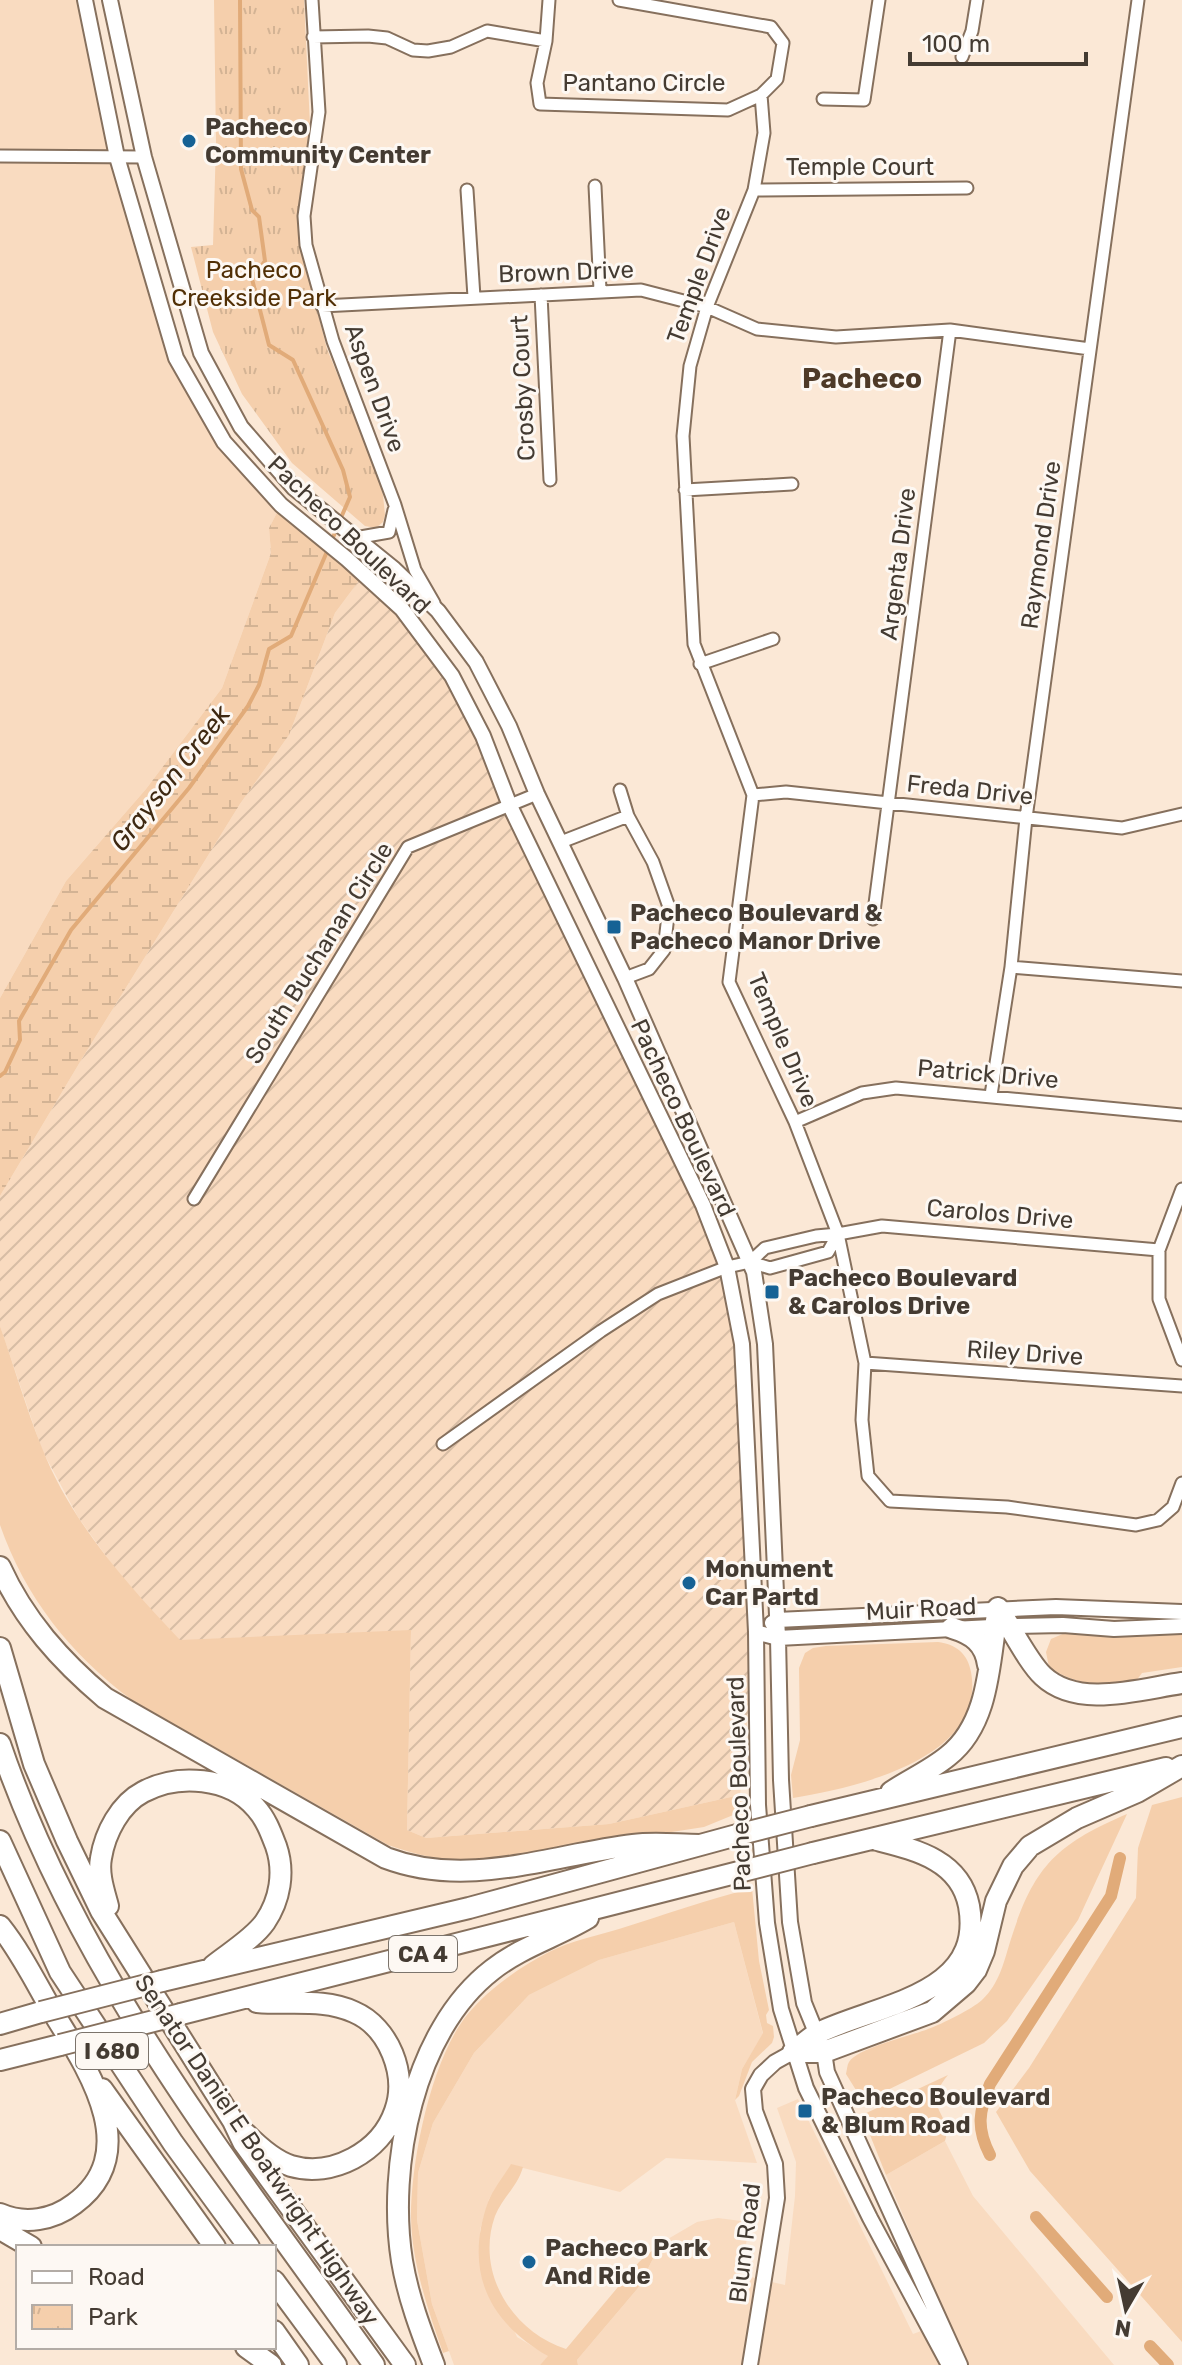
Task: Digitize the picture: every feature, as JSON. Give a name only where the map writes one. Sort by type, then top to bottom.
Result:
[{"type":"highway","points":[[0,1567],[18,1602],[42,1637],[105,1698],[386,1858],[424,1870],[471,1872],[635,1845],[700,1845]]},
{"type":"highway","points":[[882,1799],[949,1756],[963,1742],[979,1715],[1001,1621]]},
{"type":"highway","points":[[1001,1621],[1043,1676],[1058,1687],[1084,1694],[1103,1694],[1182,1683]]},
{"type":"highway","points":[[952,1628],[969,1633],[981,1644],[987,1654],[988,1670]]},
{"type":"highway","points":[[0,1648],[34,1764],[101,1911],[233,2121],[243,2142],[405,2365]]},
{"type":"highway","name":"CA 4","points":[[0,2024],[162,1981],[469,1908],[811,1816],[1182,1727]]},
{"type":"highway","name":"Senator Daniel E Boatwright Highway","points":[[0,1744],[56,1881],[100,1966],[168,2075],[374,2365]]},
{"type":"highway","points":[[793,2052],[932,2012],[966,1983],[976,1970],[999,1893],[1013,1866],[1030,1846],[1077,1818],[1137,1792],[1182,1765]]},
{"type":"highway","name":"CA 4","points":[[10,2058],[813,1853],[1182,1765]]},
{"type":"highway","points":[[121,1940],[102,1881],[100,1860],[107,1835],[119,1814],[142,1792],[177,1780],[213,1782],[233,1790],[256,1807],[271,1831],[279,1855],[281,1882],[275,1906],[262,1926],[209,1970]]},
{"type":"highway","points":[[820,2043],[926,1991],[957,1966],[968,1945],[972,1923],[967,1898],[963,1886],[948,1868],[929,1855],[873,1839]]},
{"type":"highway","name":"I 680","points":[[0,1841],[60,1972],[173,2143],[248,2245]]},
{"type":"highway","points":[[434,2365],[415,2316],[402,2261],[398,2224],[398,2187],[407,2124],[418,2082],[438,2034],[464,1997],[491,1970],[533,1944],[564,1932],[609,1906]]},
{"type":"highway","points":[[2,1926],[87,2070],[214,2245]]},
{"type":"highway","points":[[233,2121],[249,2138],[289,2165],[317,2170],[338,2166],[363,2152],[382,2134],[395,2111],[399,2083],[395,2060],[386,2041],[375,2025],[357,2013],[328,2002],[280,2004],[237,2000]]},
{"type":"highway","points":[[0,2070],[10,2058]]},
{"type":"highway","points":[[0,2214],[13,2220],[27,2220],[62,2214],[80,2200],[98,2179],[107,2159],[108,2131],[100,2098],[87,2070]]},
{"type":"highway","points":[[0,2229],[28,2245]]},
{"type":"highway","points":[[276,2284],[336,2365]]},
{"type":"highway","points":[[276,2334],[298,2365]]},
{"type":"highway","points":[[249,2349],[271,2365]]},
{"type":"main road","name":"Pacheco Boulevard","points":[[85,0],[117,157],[176,358],[224,442],[281,505],[402,609],[452,676],[483,736],[510,806],[703,1205],[727,1267],[742,1344],[756,1632],[758,1805],[767,1923],[781,2009],[806,2088],[863,2204],[949,2365]]},
{"type":"main road","name":"Pacheco Boulevard","points":[[110,0],[144,157],[201,353],[241,427],[294,488],[394,569],[438,611],[476,662],[509,726],[537,794],[625,978],[750,1262],[765,1344],[781,1780],[790,1920],[804,2003],[820,2043],[827,2072],[960,2365]]},
{"type":"main road","name":"Muir Road","points":[[756,1632],[778,1638],[952,1628],[1001,1621],[1056,1607],[1182,1612]]},
{"type":"main road","name":"Muir Road","points":[[756,1632],[777,1620],[1001,1621],[1114,1629],[1182,1626]]},
{"type":"main road","name":"Blum Road","points":[[750,2365],[777,2198],[775,2164],[755,2111],[753,2089],[761,2075],[775,2062],[793,2052]]},
{"type":"street","name":"Aspen Drive","points":[[312,0],[319,112],[304,216],[306,245],[322,306],[395,505],[415,570],[438,611]]},
{"type":"street","name":"Pantano Circle","points":[[549,0],[546,41],[537,83],[540,104],[728,110],[761,95],[777,79],[783,43],[771,27],[619,0]]},
{"type":"street","points":[[823,99],[864,100],[879,0]]},
{"type":"street","points":[[962,57],[972,31],[977,0]]},
{"type":"street","name":"Raymond Drive","points":[[991,1095],[1011,967],[1026,818],[1138,0]]},
{"type":"street","points":[[313,37],[387,38],[413,50],[428,51],[451,47],[487,31],[546,41]]},
{"type":"street","name":"Temple Drive","points":[[761,95],[764,133],[754,190],[707,307],[690,366],[683,436],[694,644],[753,795],[729,982],[795,1122],[838,1234],[865,1363],[862,1420],[868,1476],[890,1501],[1007,1507],[1136,1525],[1158,1520],[1173,1507],[1182,1483]]},
{"type":"street","points":[[0,156],[144,157]]},
{"type":"street","points":[[595,186],[600,290]]},
{"type":"street","name":"Temple Court","points":[[754,190],[967,188]]},
{"type":"street","points":[[467,190],[474,297]]},
{"type":"street","name":"Brown Drive","points":[[322,306],[641,290],[707,307],[757,329],[836,337],[950,330],[1090,349]]},
{"type":"street","name":"Crosby Court","points":[[541,295],[550,480]]},
{"type":"street","name":"Argenta Drive","points":[[873,919],[950,330]]},
{"type":"street","points":[[685,490],[792,484]]},
{"type":"street","points":[[355,538],[389,532],[395,505]]},
{"type":"street","points":[[700,664],[773,639]]},
{"type":"street","points":[[620,790],[628,816],[653,862],[669,907],[664,950],[649,969],[625,978]]},
{"type":"street","name":"Freda Drive","points":[[753,795],[786,792],[1122,828],[1182,814]]},
{"type":"street","name":"South Buchanan Circle","points":[[194,1199],[408,847],[537,794]]},
{"type":"street","points":[[561,842],[628,816]]},
{"type":"street","points":[[1011,967],[1182,981]]},
{"type":"street","name":"Patrick Drive","points":[[795,1122],[862,1093],[896,1088],[1182,1115]]},
{"type":"street","points":[[1182,1189],[1159,1250],[1159,1299],[1182,1360]]},
{"type":"street","name":"Carolos Drive","points":[[750,1262],[765,1248],[882,1226],[1159,1250]]},
{"type":"street","name":"Carolos Drive","points":[[443,1444],[658,1294],[727,1267],[750,1262],[770,1268],[828,1252],[838,1234]]},
{"type":"street","name":"Riley Drive","points":[[865,1363],[1182,1386]]},
{"type":"shaded area","points":[[0,0],[85,0],[117,157],[176,358],[224,442],[281,505],[269,528],[271,553],[222,688],[146,789],[66,881],[0,998]]},
{"type":"shaded area","points":[[364,574],[452,676],[703,1205],[742,1344],[756,1632],[740,1795],[609,1824],[426,1838],[407,1830],[411,1631],[180,1641],[126,1584],[78,1517],[42,1450],[0,1326],[0,1196],[240,804],[289,735],[335,613]]},
{"type":"shaded area","points":[[734,1922],[763,2034],[742,2069],[735,2100],[757,2163],[666,2158],[620,2192],[511,2165],[489,2199],[480,2230],[480,2252],[517,2337],[549,2356],[540,2365],[454,2365],[432,2304],[417,2220],[418,2173],[433,2123],[474,2053],[529,1995],[599,1960]]},
{"type":"shaded area","points":[[798,2099],[913,2334],[948,2321],[886,2175],[945,2141],[973,2196],[1114,2365],[578,2365],[577,2360],[638,2288],[661,2243],[697,2222],[718,2218],[749,2222],[742,2275],[785,2285],[796,2162],[777,2108]]},
{"type":"green space","name":"Pacheco Creekside Park","points":[[214,0],[304,0],[310,125],[298,237],[327,349],[372,459],[383,495],[385,515],[376,528],[365,526],[292,463],[242,394],[213,332],[191,247],[213,245],[216,143]]},
{"type":"green space","points":[[281,505],[364,574],[335,613],[289,735],[240,804],[0,1196],[0,998],[66,881],[146,789],[222,688],[271,553],[269,528]]},
{"type":"green space","points":[[0,1326],[42,1448],[68,1501],[120,1574],[180,1640],[411,1630],[407,1830],[426,1838],[609,1824],[740,1795],[743,1811],[704,1827],[491,1860],[439,1858],[388,1845],[132,1700],[89,1664],[52,1623],[23,1576],[0,1525]]},
{"type":"green space","points":[[1065,1633],[1182,1633],[1182,1667],[1142,1673],[1136,1681],[1081,1682],[1049,1667],[1046,1652],[1051,1639]]},
{"type":"green space","points":[[938,1642],[960,1651],[971,1672],[970,1702],[959,1727],[938,1747],[911,1764],[849,1786],[793,1798],[791,1775],[800,1740],[799,1668],[805,1653],[826,1646]]},
{"type":"green space","points":[[1182,1797],[1182,2342],[1030,2171],[996,2112],[1029,2068],[1136,1898],[1138,1848],[1152,1805]]},
{"type":"green space","points":[[1127,1814],[1078,1920],[1007,2021],[984,2043],[867,2100],[859,2095],[846,2074],[849,2062],[874,2047],[941,2024],[982,2000],[997,1979],[1020,1914],[1039,1875],[1066,1847]]},
{"type":"green space","points":[[752,1888],[759,1961],[769,2010],[767,2023],[773,2026],[774,2037],[772,2043],[752,2062],[735,2100],[742,2069],[763,2033],[734,1922],[599,1960],[529,1995],[474,2053],[433,2123],[418,2173],[417,2220],[432,2304],[449,2351],[443,2353],[418,2269],[411,2217],[419,2140],[433,2084],[454,2034],[467,2015],[505,1979],[557,1948]]},
{"type":"green space","points":[[948,2075],[937,2096],[947,2131],[945,2141],[886,2175],[862,2115]]},
{"type":"green space","points":[[511,2164],[523,2167],[495,2216],[490,2237],[494,2278],[515,2314],[529,2329],[547,2341],[566,2349],[639,2262],[661,2243],[638,2288],[577,2360],[578,2365],[540,2365],[548,2356],[510,2327],[486,2291],[480,2271],[481,2227],[490,2197]]},
{"type":"waterway","name":"Grayson Creek","points":[[240,0],[241,169],[252,210],[259,217],[265,261],[252,279],[269,345],[293,360],[343,470],[350,497],[340,520]]},
{"type":"waterway","name":"Grayson Creek","points":[[0,1076],[5,1072],[20,1040],[19,1021],[71,930],[189,788],[248,706],[259,685],[269,649],[291,636],[337,528]]},
{"type":"waterway","points":[[990,2155],[981,2128],[983,2103],[990,2084],[1111,1896],[1120,1858]]},
{"type":"waterway","points":[[1036,2217],[1107,2297]]},
{"type":"waterway","points":[[1150,2346],[1168,2365]]},
{"type":"place","name":"Pacheco Community Center","points":[[189,141]]},
{"type":"place","name":"Pacheco Boulevard & Pacheco Manor Drive","points":[[614,927]]},
{"type":"place","name":"Pacheco Boulevard & Carolos Drive","points":[[772,1292]]},
{"type":"place","name":"Monument Car Partd","points":[[689,1583]]},
{"type":"place","name":"Pacheco Boulevard & Blum Road","points":[[805,2111]]},
{"type":"place","name":"Pacheco Park And Ride","points":[[529,2262]]},
{"type":"district","name":"Pacheco","points":[[862,378]]}]
